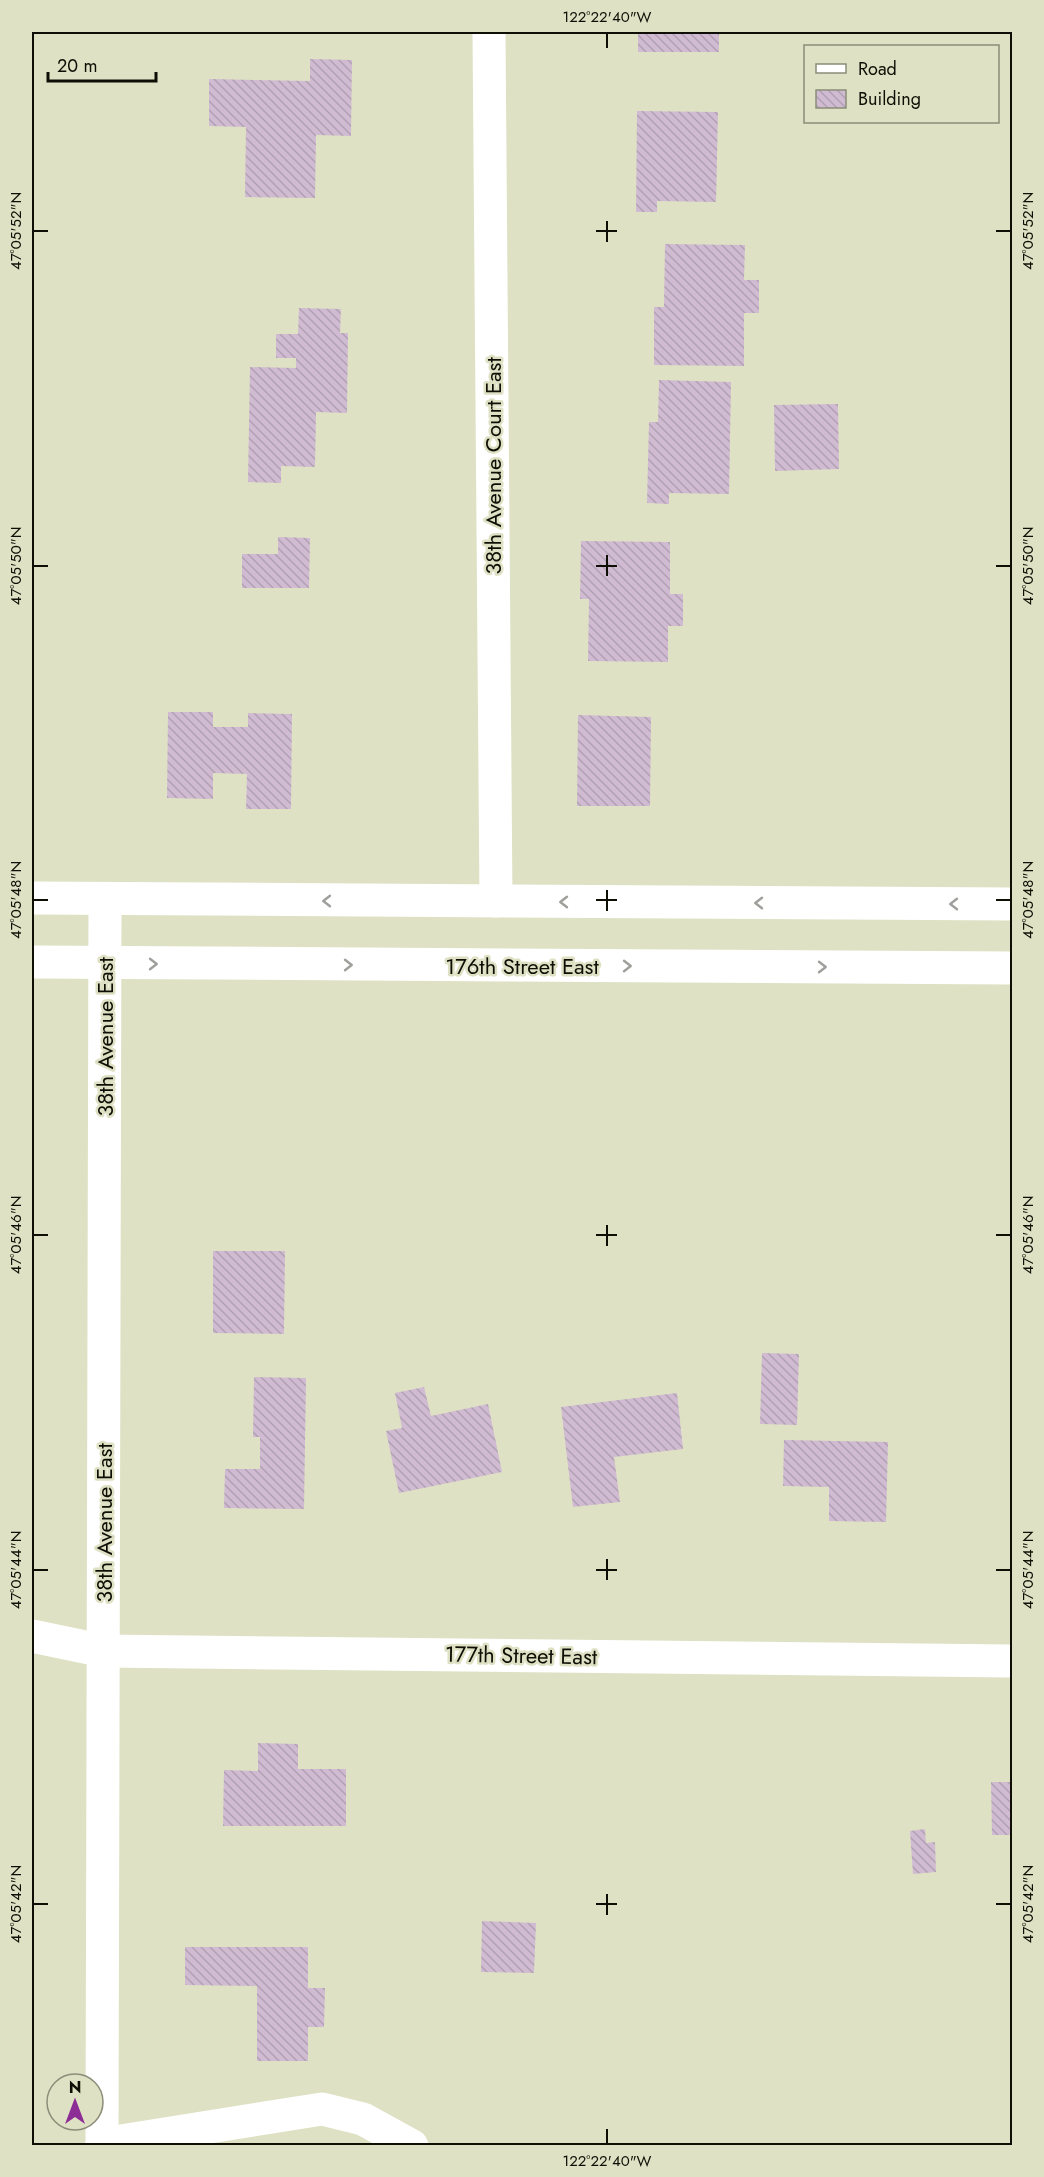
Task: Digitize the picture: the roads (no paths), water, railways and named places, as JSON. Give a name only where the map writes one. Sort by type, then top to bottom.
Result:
[{"type":"street","name":"38th Avenue Court East","points":[[489,32],[496,902]]},
{"type":"street","points":[[32,898],[1012,904]]},
{"type":"street","name":"38th Avenue East","points":[[102,2145],[105,900]]},
{"type":"street","name":"176th Street East","points":[[32,962],[1012,968]]},
{"type":"street","name":"177th Street East","points":[[32,1636],[104,1651],[1012,1661]]},
{"type":"street","points":[[102,2145],[322,2109],[363,2119],[412,2145]]}]
